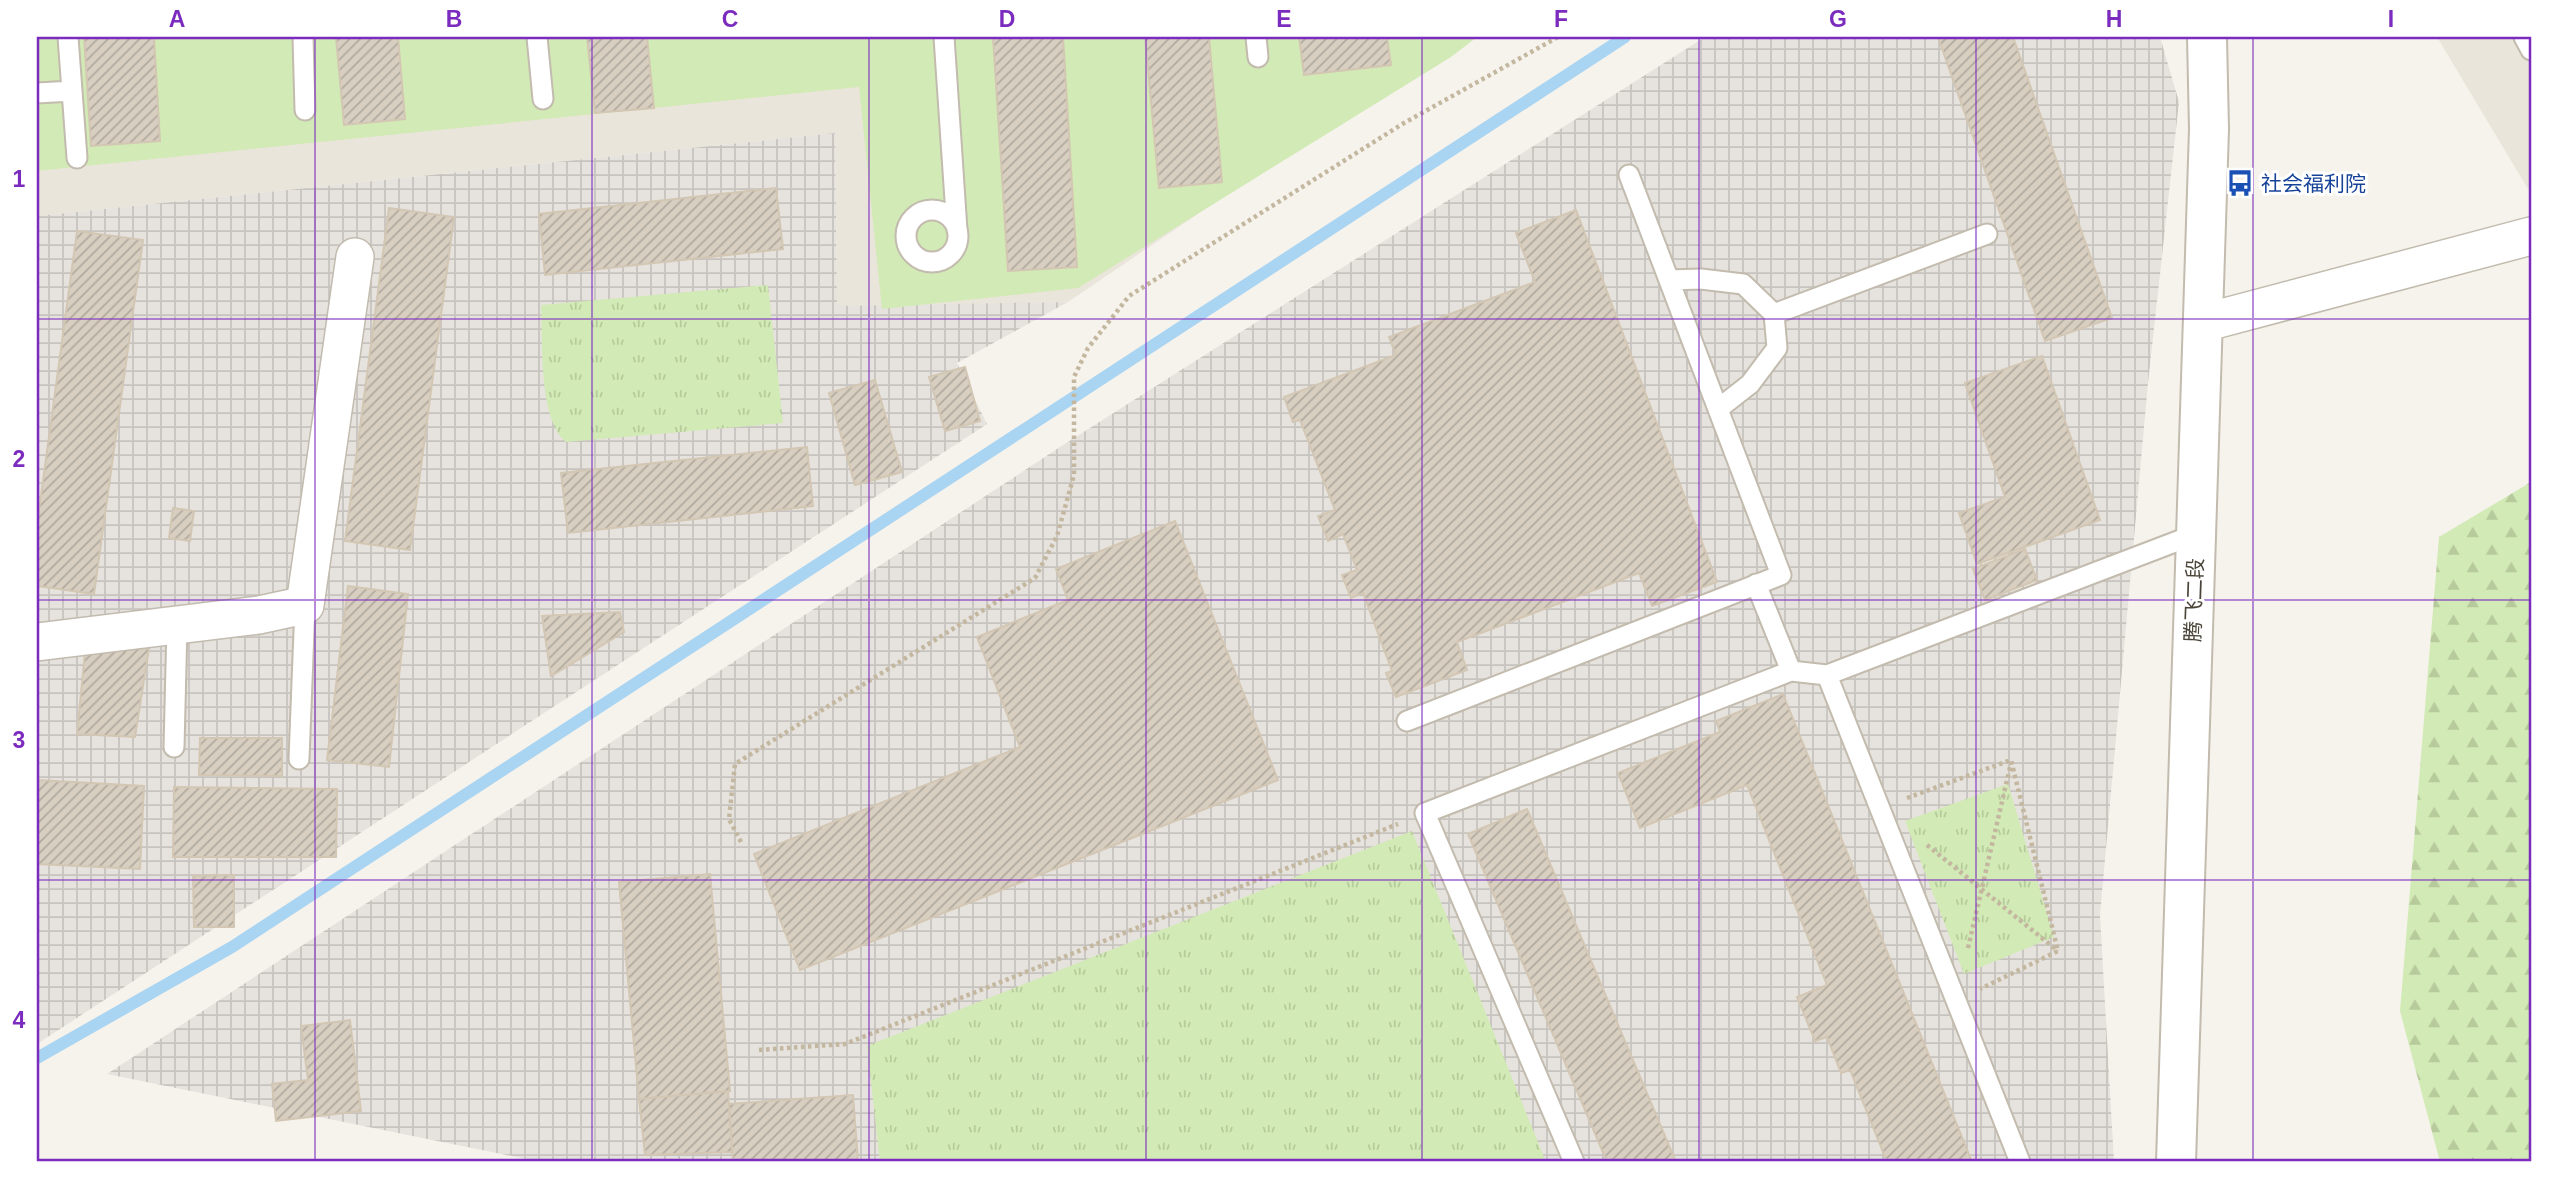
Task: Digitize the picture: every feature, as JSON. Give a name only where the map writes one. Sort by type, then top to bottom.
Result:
[{"type":"street","name":"腾飞二段","points":[[2176,1162],[2209,129],[2207,37]]},
{"type":"street","points":[[2203,323],[2531,236]]},
{"type":"street","points":[[37,642],[259,615],[305,605],[355,257]]},
{"type":"lane","points":[[68,37],[77,158]]},
{"type":"lane","points":[[303,37],[305,110]]},
{"type":"lane","points":[[537,37],[543,99]]},
{"type":"lane","points":[[944,37],[957,230]]},
{"type":"lane","points":[[1256,37],[1258,57]]},
{"type":"lane","points":[[2524,37],[2531,50]]},
{"type":"lane","points":[[37,93],[72,91]]},
{"type":"lane","points":[[1407,721],[1780,575],[1629,175]]},
{"type":"lane","points":[[1774,314],[1987,234]]},
{"type":"lane","points":[[1669,280],[1701,279],[1743,284],[1774,314],[1777,348],[1750,384],[1718,409]]},
{"type":"lane","points":[[1574,1162],[1425,813],[1791,671],[1827,675],[2196,534]]},
{"type":"lane","points":[[1756,584],[1791,671]]},
{"type":"lane","points":[[299,759],[305,605]]},
{"type":"lane","points":[[174,747],[177,625]]},
{"type":"lane","points":[[1827,675],[2020,1162]]},
{"type":"path","points":[[741,842],[729,818],[735,764],[1035,578],[1057,536],[1074,475],[1073,377],[1088,348],[1129,296],[1404,123],[1558,37]]},
{"type":"path","points":[[1880,807],[2011,760]]},
{"type":"path","points":[[1956,1000],[2011,760]]},
{"type":"path","points":[[2011,760],[2058,951]]},
{"type":"path","points":[[1880,807],[2058,951]]},
{"type":"path","points":[[760,1050],[845,1044],[1425,813]]},
{"type":"path","points":[[1956,1000],[2058,951]]},
{"type":"shaded area","points":[[37,37],[1459,37],[1068,302],[837,307],[835,133],[37,216]]},
{"type":"shaded area","points":[[1705,37],[2160,37],[2179,102],[2148,383],[2100,915],[2114,1162],[541,1162],[107,1074],[1060,447]]},
{"type":"shaded area","points":[[2437,37],[2531,37],[2531,188],[2528,189]]},
{"type":"shaded area","points":[[835,133],[837,306],[1068,302],[957,363],[987,424],[37,1044],[37,216]]},
{"type":"green space","points":[[37,37],[84,37],[92,146],[160,141],[154,37],[336,37],[344,125],[405,119],[398,37],[993,37],[1008,271],[1077,267],[1063,37],[1145,37],[1159,188],[1222,182],[1209,37],[1299,37],[1304,75],[1390,65],[1387,37],[1477,37],[1451,57],[1078,288],[882,309],[859,87],[37,171]]},
{"type":"green space","points":[[768,285],[783,423],[566,442],[557,431],[546,398],[541,305]]},
{"type":"green space","points":[[2531,482],[2531,1162],[2440,1162],[2400,1011],[2439,537]]},
{"type":"green space","points":[[2008,784],[2054,937],[1964,974],[1905,821]]},
{"type":"green space","points":[[1412,831],[1546,1162],[880,1162],[867,1046]]},
{"type":"building","points":[[84,37],[154,37],[160,141],[91,146]]},
{"type":"building","points":[[336,37],[398,37],[405,119],[344,125]]},
{"type":"building","points":[[587,37],[647,37],[654,108],[595,113]]},
{"type":"building","points":[[993,37],[1063,37],[1077,267],[1008,271]]},
{"type":"building","points":[[1145,37],[1209,37],[1222,182],[1159,188]]},
{"type":"building","points":[[1299,37],[1387,37],[1391,65],[1304,75]]},
{"type":"building","points":[[1938,37],[2013,37],[2112,318],[2045,341]]},
{"type":"building","points":[[776,188],[783,249],[545,275],[539,214]]},
{"type":"building","points":[[389,208],[454,217],[410,550],[345,541]]},
{"type":"building","points":[[1576,210],[1717,582],[1652,606],[1639,573],[1457,642],[1467,670],[1396,697],[1386,673],[1392,671],[1363,593],[1351,598],[1342,575],[1357,570],[1343,534],[1328,541],[1318,516],[1335,510],[1300,420],[1293,422],[1284,397],[1396,355],[1389,337],[1535,282],[1516,233]]},
{"type":"building","points":[[77,231],[143,240],[94,594],[37,586],[37,525]]},
{"type":"building","points":[[2042,356],[2100,520],[1977,564],[1959,513],[2005,497],[1965,383]]},
{"type":"building","points":[[965,367],[980,421],[945,431],[929,377]]},
{"type":"building","points":[[875,380],[902,472],[855,485],[829,393]]},
{"type":"building","points":[[807,447],[813,506],[568,533],[561,473]]},
{"type":"building","points":[[173,508],[194,511],[190,541],[169,538]]},
{"type":"building","points":[[1175,521],[1278,780],[800,970],[754,854],[1020,747],[977,637],[1068,600],[1056,569]]},
{"type":"building","points":[[2025,549],[2037,580],[1985,600],[1973,569]]},
{"type":"building","points":[[348,586],[408,594],[389,767],[327,760]]},
{"type":"building","points":[[620,612],[624,632],[551,676],[542,616]]},
{"type":"building","points":[[149,648],[135,737],[77,734],[85,652]]},
{"type":"building","points":[[1783,694],[1972,1162],[1887,1162],[1850,1070],[1841,1073],[1827,1037],[1815,1041],[1797,997],[1827,985],[1747,785],[1640,828],[1618,773],[1720,732],[1716,721]]},
{"type":"building","points":[[200,738],[282,738],[282,776],[199,775]]},
{"type":"building","points":[[37,780],[144,786],[140,869],[37,864]]},
{"type":"building","points":[[174,787],[337,789],[336,857],[173,857]]},
{"type":"building","points":[[1527,809],[1676,1162],[1607,1162],[1468,834]]},
{"type":"building","points":[[710,874],[730,1091],[639,1099],[619,882]]},
{"type":"building","points":[[234,875],[234,927],[194,927],[193,876]]},
{"type":"building","points":[[350,1020],[361,1111],[276,1121],[272,1084],[308,1080],[301,1026]]},
{"type":"building","points":[[728,1091],[732,1152],[645,1155],[639,1099]]},
{"type":"building","points":[[853,1095],[858,1161],[733,1162],[729,1104]]},
{"type":"waterway","points":[[37,1058],[232,947],[1625,37]]},
{"type":"place","name":"社会福利院","points":[[2240,183]]}]
